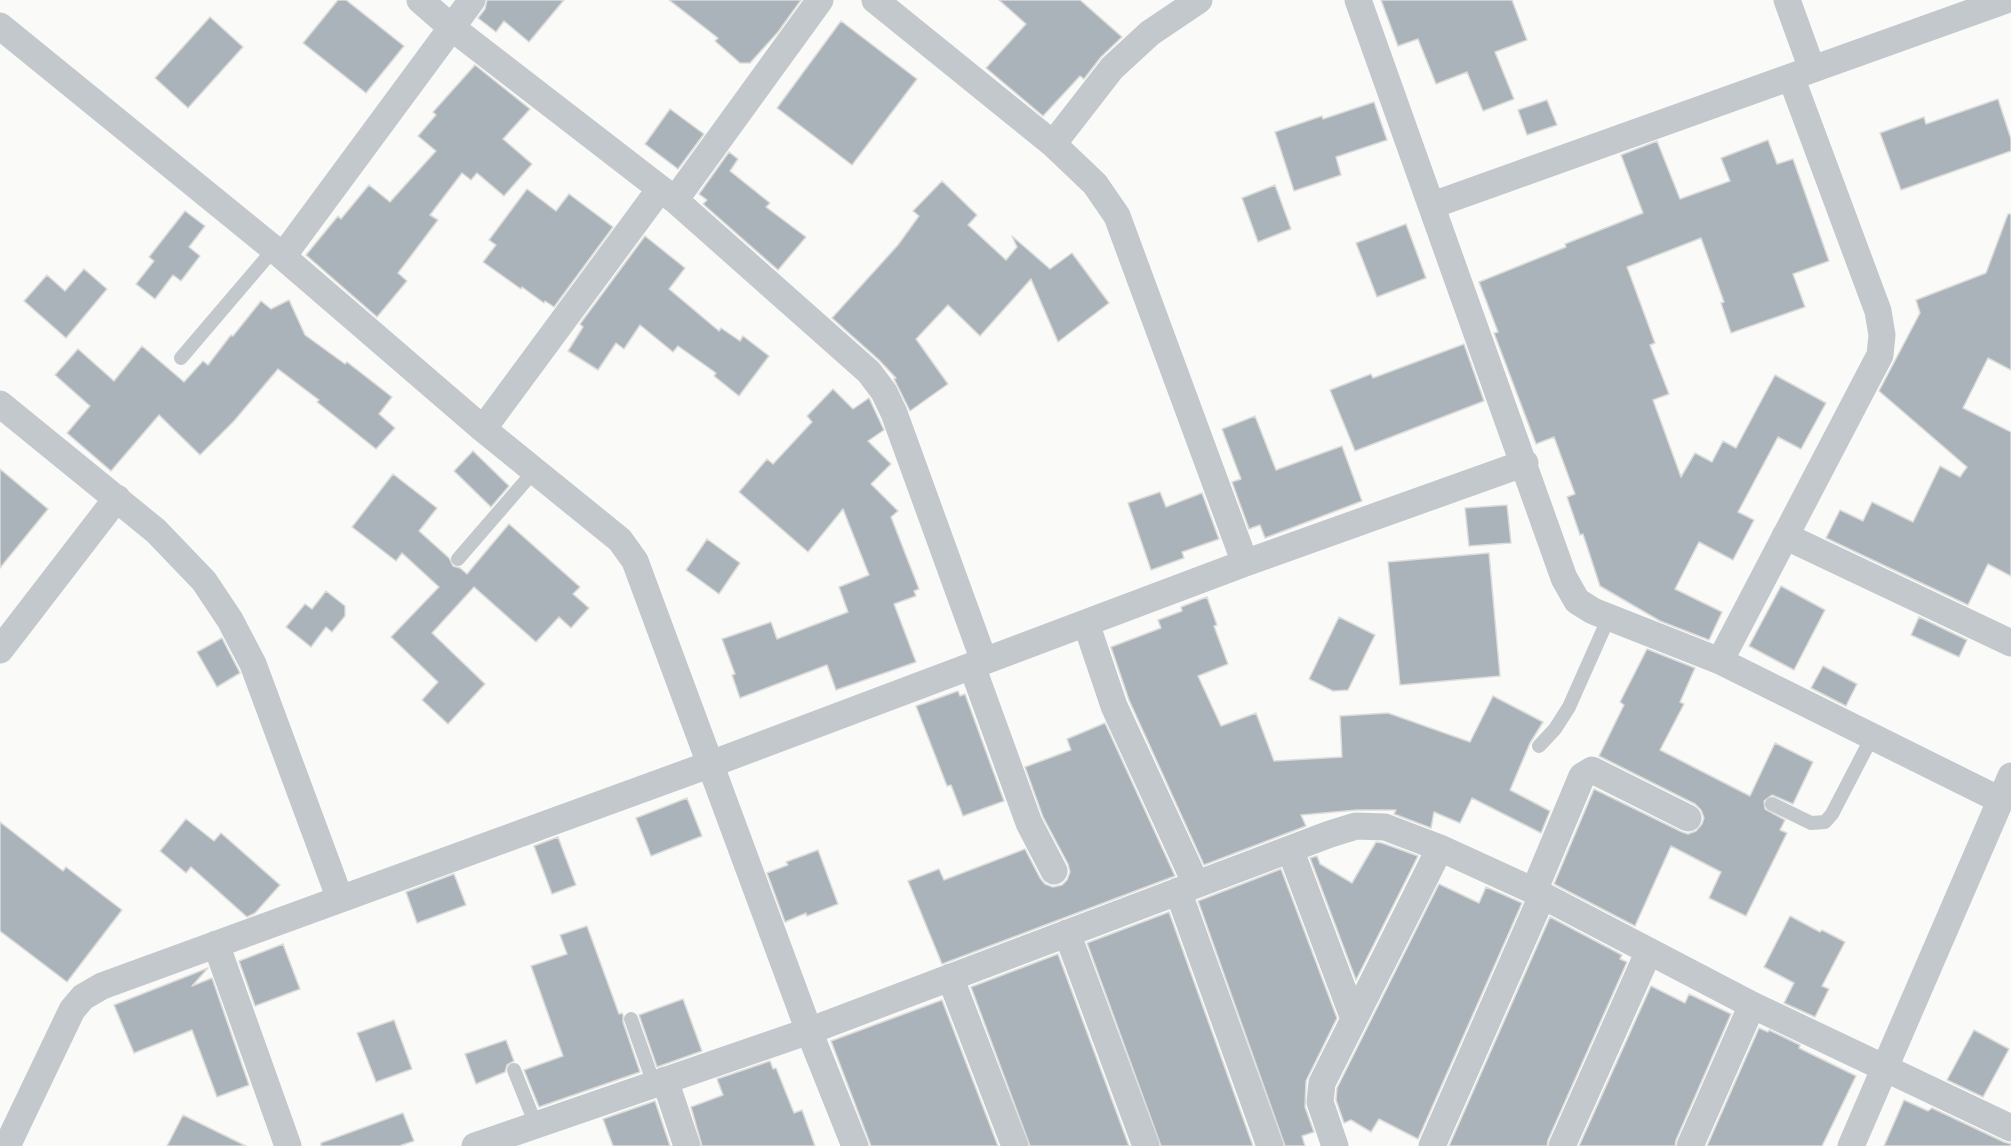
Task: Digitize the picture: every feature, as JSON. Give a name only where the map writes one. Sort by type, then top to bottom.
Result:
[{"type":"street","points":[[420,0],[668,195],[869,372],[884,392],[894,413],[1029,823],[1054,871]]},
{"type":"street","points":[[279,253],[472,0]]},
{"type":"street","points":[[483,429],[820,0]]},
{"type":"street","points":[[875,0],[1053,144],[1095,184],[1117,216],[1245,563]]},
{"type":"street","points":[[1053,144],[1112,69],[1150,33],[1199,0]]},
{"type":"street","points":[[1358,0],[1525,463],[1564,578],[1577,601],[1593,611],[1720,661],[1872,737],[2006,788],[1851,1146]]},
{"type":"street","points":[[1720,661],[1880,355],[1882,335],[1878,311],[1801,73],[1787,0]]},
{"type":"street","points":[[1433,205],[2006,0]]},
{"type":"street","points":[[0,26],[279,253],[483,429],[620,540],[635,561],[809,1031],[855,1146]]},
{"type":"street","points":[[0,404],[156,531],[204,582],[230,620],[253,664],[340,899]]},
{"type":"street","points":[[7,1146],[72,1010],[83,997],[102,986],[711,764],[1245,563],[1525,463]]},
{"type":"street","points":[[0,650],[117,498]]},
{"type":"street","points":[[1785,536],[2011,643]]},
{"type":"street","points":[[1086,623],[1114,706],[1187,887],[1270,1146]]},
{"type":"street","points":[[1432,1146],[1538,893],[1582,776],[1592,770],[1688,818]]},
{"type":"street","points":[[475,1146],[809,1031],[1187,887],[1356,826],[1385,827],[1440,848],[1538,893],[1752,1005],[2011,1128]]},
{"type":"street","points":[[1335,1146],[1320,1102],[1322,1083],[1440,848]]},
{"type":"street","points":[[1290,849],[1354,1019]]},
{"type":"street","points":[[1067,933],[1146,1146]]},
{"type":"street","points":[[216,944],[288,1146]]},
{"type":"street","points":[[1562,1146],[1649,951]]},
{"type":"street","points":[[950,977],[1015,1146]]},
{"type":"street","points":[[1690,1146],[1752,1005]]},
{"type":"street","points":[[660,1082],[687,1146]]},
{"type":"lane","points":[[181,358],[279,253]]},
{"type":"lane","points":[[458,559],[535,470]]},
{"type":"lane","points":[[1539,746],[1555,729],[1569,707],[1609,617]]},
{"type":"lane","points":[[1772,804],[1811,824],[1825,822],[1832,814],[1872,737]]},
{"type":"lane","points":[[631,1019],[660,1082]]},
{"type":"lane","points":[[514,1070],[536,1125]]},
{"type":"building","points":[[338,0],[346,0],[404,46],[366,93],[303,43]]},
{"type":"building","points":[[487,0],[564,0],[529,42],[504,21],[496,32],[478,18],[485,9]]},
{"type":"building","points":[[669,0],[801,0],[778,32],[750,63],[740,63],[715,41],[718,38]]},
{"type":"building","points":[[999,0],[1080,0],[1122,37],[1101,57],[1084,79],[1080,76],[1043,116],[986,68],[1026,24]]},
{"type":"building","points":[[1381,0],[1512,0],[1527,40],[1495,52],[1514,99],[1483,111],[1467,72],[1436,84],[1418,39],[1398,46]]},
{"type":"building","points":[[210,17],[243,47],[188,108],[155,78]]},
{"type":"building","points":[[841,21],[917,79],[852,165],[777,108]]},
{"type":"building","points":[[475,65],[530,109],[503,139],[532,164],[504,196],[477,173],[471,180],[462,173],[430,215],[438,220],[398,273],[407,281],[377,317],[306,255],[338,216],[341,219],[369,185],[390,202],[436,151],[418,136],[436,115],[433,112]]},
{"type":"building","points":[[1998,99],[2011,139],[2011,151],[1901,190],[1880,133],[1924,117],[1926,124]]},
{"type":"building","points":[[1547,100],[1557,125],[1527,135],[1518,110]]},
{"type":"building","points":[[1374,102],[1387,140],[1336,157],[1341,175],[1294,191],[1275,132]]},
{"type":"building","points":[[670,109],[704,134],[678,169],[645,144]]},
{"type":"building","points":[[1768,140],[1777,164],[1793,159],[1829,261],[1793,274],[1805,307],[1731,333],[1721,303],[1724,302],[1701,238],[1627,267],[1655,343],[1650,345],[1669,394],[1653,400],[1681,477],[1695,453],[1712,462],[1723,441],[1736,448],[1775,375],[1826,403],[1801,449],[1778,437],[1738,512],[1754,520],[1733,560],[1699,542],[1675,589],[1722,612],[1709,640],[1660,621],[1600,586],[1583,534],[1580,535],[1567,497],[1575,494],[1554,437],[1536,444],[1494,333],[1498,332],[1479,282],[1643,213],[1621,155],[1657,141],[1680,199],[1730,181],[1721,158]]},
{"type":"building","points":[[729,152],[738,159],[730,171],[770,203],[766,207],[806,237],[778,270],[703,204],[707,200],[699,194]]},
{"type":"building","points":[[942,181],[977,215],[968,225],[1006,260],[1017,247],[1012,236],[1050,269],[1072,253],[1109,303],[1058,342],[1031,279],[980,336],[948,305],[916,339],[948,384],[910,411],[894,379],[896,378],[832,318],[898,245],[919,216],[913,211]]},
{"type":"building","points":[[1275,185],[1291,229],[1258,242],[1242,198]]},
{"type":"building","points":[[527,189],[556,211],[569,194],[613,227],[554,307],[545,301],[544,303],[522,287],[521,289],[483,262],[496,245],[489,240]]},
{"type":"building","points":[[185,211],[205,226],[189,247],[200,256],[181,281],[173,275],[155,299],[136,284],[154,261],[149,257]]},
{"type":"building","points":[[2008,214],[2011,214],[2011,370],[1988,358],[1963,408],[2011,432],[2011,576],[1988,564],[1968,605],[1826,538],[1840,510],[1863,521],[1872,502],[1913,522],[1940,466],[1960,477],[1967,467],[1879,391],[1920,313],[1916,300],[1986,273]]},
{"type":"building","points":[[1406,224],[1426,278],[1377,297],[1356,243]]},
{"type":"building","points":[[645,236],[685,268],[669,289],[719,331],[721,328],[740,341],[743,336],[769,356],[739,396],[714,376],[716,373],[678,346],[673,352],[640,325],[624,349],[616,343],[598,370],[568,351],[583,327],[580,324]]},
{"type":"building","points":[[84,269],[107,289],[66,338],[24,301],[47,275],[65,291]]},
{"type":"building","points":[[289,300],[305,335],[345,364],[347,362],[392,397],[379,414],[395,428],[376,449],[317,402],[319,400],[278,369],[234,421],[200,455],[159,415],[111,471],[67,433],[90,406],[55,375],[78,349],[114,381],[142,346],[184,382],[203,361],[208,365],[261,301],[271,309]]},
{"type":"building","points":[[1464,344],[1484,401],[1355,451],[1330,390],[1371,374],[1373,378]]},
{"type":"building","points":[[833,389],[853,409],[869,398],[884,430],[868,441],[891,464],[871,484],[898,511],[891,517],[919,589],[914,591],[916,596],[894,604],[916,662],[836,690],[827,665],[740,698],[732,675],[735,674],[722,639],[771,622],[777,639],[848,612],[839,587],[869,575],[843,509],[808,552],[739,492],[767,459],[773,464],[812,422],[807,416]]},
{"type":"building","points":[[1255,416],[1276,470],[1342,446],[1362,501],[1265,538],[1260,525],[1249,529],[1232,482],[1241,479],[1222,429]]},
{"type":"building","points":[[473,451],[509,486],[491,507],[454,471]]},
{"type":"building","points":[[0,469],[48,509],[0,568]]},
{"type":"building","points":[[393,474],[437,508],[419,531],[449,558],[453,566],[467,574],[509,524],[580,587],[573,594],[589,608],[571,628],[559,617],[536,642],[474,587],[432,633],[485,684],[448,724],[422,700],[438,682],[391,637],[439,587],[402,553],[396,561],[352,527]]},
{"type":"building","points":[[1160,492],[1166,507],[1202,493],[1219,539],[1182,552],[1184,558],[1151,570],[1128,503]]},
{"type":"building","points":[[1507,505],[1511,543],[1469,546],[1465,508]]},
{"type":"building","points":[[707,539],[740,563],[719,594],[686,570]]},
{"type":"building","points":[[1489,553],[1500,676],[1400,685],[1388,562]]},
{"type":"building","points":[[1781,586],[1825,610],[1794,670],[1749,646]]},
{"type":"building","points":[[326,591],[345,606],[345,616],[332,632],[326,627],[311,647],[286,627],[305,604],[312,609]]},
{"type":"building","points":[[1207,597],[1217,625],[1214,626],[1228,664],[1198,676],[1221,726],[1256,713],[1274,761],[1342,757],[1340,716],[1388,713],[1470,742],[1493,696],[1543,722],[1530,743],[1510,790],[1550,811],[1541,833],[1472,798],[1460,823],[1434,812],[1431,828],[1394,814],[1396,810],[1357,810],[1301,815],[1306,826],[1204,865],[1129,700],[1111,647],[1161,628],[1158,620],[1182,611],[1181,607]]},
{"type":"building","points":[[1339,617],[1375,635],[1348,690],[1333,691],[1309,679]]},
{"type":"building","points":[[1919,617],[1967,640],[1959,657],[1911,635]]},
{"type":"building","points":[[222,638],[240,673],[217,687],[197,652]]},
{"type":"building","points":[[1647,649],[1695,668],[1680,702],[1684,704],[1660,750],[1750,796],[1775,743],[1813,762],[1793,804],[1772,795],[1764,801],[1765,809],[1785,820],[1780,830],[1787,833],[1746,916],[1709,898],[1721,872],[1671,846],[1635,926],[1554,884],[1594,789],[1688,834],[1696,831],[1702,824],[1704,818],[1701,810],[1695,804],[1599,756],[1624,705],[1620,702]]},
{"type":"building","points":[[1823,666],[1857,684],[1846,706],[1811,688]]},
{"type":"building","points":[[958,691],[960,696],[965,694],[1004,801],[963,816],[951,785],[947,786],[916,706]]},
{"type":"building","points":[[1105,723],[1175,876],[942,964],[908,881],[939,869],[944,880],[1025,849],[1045,884],[1053,887],[1062,885],[1070,872],[1068,864],[1043,817],[1025,767],[1071,750],[1067,739]]},
{"type":"building","points":[[687,798],[702,836],[651,856],[636,818]]},
{"type":"building","points":[[186,819],[214,841],[221,833],[280,885],[255,913],[247,917],[191,867],[186,873],[160,851]]},
{"type":"building","points":[[0,822],[63,871],[66,867],[122,910],[67,982],[0,931]]},
{"type":"building","points":[[558,837],[576,885],[552,894],[534,846]]},
{"type":"building","points":[[1376,842],[1418,856],[1356,980],[1310,858],[1317,856],[1320,864],[1352,883]]},
{"type":"building","points":[[818,850],[838,904],[785,922],[767,873],[788,865],[786,862]]},
{"type":"building","points":[[1281,869],[1337,1018],[1306,1081],[1305,1107],[1314,1132],[1302,1136],[1305,1146],[1285,1146],[1198,901]]},
{"type":"building","points":[[454,874],[466,905],[417,923],[406,892]]},
{"type":"building","points":[[1439,884],[1479,903],[1486,887],[1522,903],[1418,1139],[1379,1119],[1371,1132],[1351,1120],[1344,1123],[1336,1100],[1337,1088]]},
{"type":"building","points":[[1169,912],[1253,1146],[1161,1146],[1087,943]]},
{"type":"building","points":[[1790,916],[1845,942],[1822,986],[1829,989],[1815,1017],[1784,1003],[1794,983],[1764,967]]},
{"type":"building","points":[[1550,917],[1622,955],[1620,959],[1627,962],[1547,1146],[1449,1146]]},
{"type":"building","points":[[587,926],[619,1014],[623,1015],[623,1022],[640,1072],[539,1107],[524,1070],[563,1056],[531,966],[567,954],[560,935]]},
{"type":"building","points":[[283,944],[300,989],[255,1006],[239,961]]},
{"type":"building","points":[[1058,954],[1129,1146],[1030,1146],[971,987]]},
{"type":"building","points":[[208,968],[192,986],[212,978],[249,1085],[217,1097],[192,1030],[134,1053],[114,1005]]},
{"type":"building","points":[[1651,986],[1685,1003],[1689,994],[1731,1014],[1675,1146],[1579,1146]]},
{"type":"building","points":[[683,999],[702,1051],[657,1067],[639,1015]]},
{"type":"building","points":[[942,1000],[998,1146],[871,1146],[831,1041]]},
{"type":"building","points":[[394,1020],[412,1069],[376,1082],[357,1033]]},
{"type":"building","points":[[1759,1028],[1768,1032],[1769,1030],[1800,1045],[1799,1048],[1856,1076],[1822,1146],[1707,1146]]},
{"type":"building","points":[[1974,1030],[2009,1049],[1983,1097],[1947,1080]]},
{"type":"building","points":[[506,1040],[514,1061],[507,1065],[505,1072],[476,1084],[465,1054]]},
{"type":"building","points":[[770,1061],[773,1069],[776,1068],[794,1113],[802,1110],[815,1146],[702,1146],[691,1107],[723,1095],[717,1079]]},
{"type":"building","points":[[1904,1100],[1928,1111],[1932,1108],[2011,1144],[2011,1146],[1884,1146]]},
{"type":"building","points":[[655,1101],[670,1146],[613,1146],[603,1119]]},
{"type":"building","points":[[403,1113],[414,1141],[399,1146],[321,1146],[321,1143]]},
{"type":"building","points":[[183,1115],[246,1146],[167,1146]]}]
